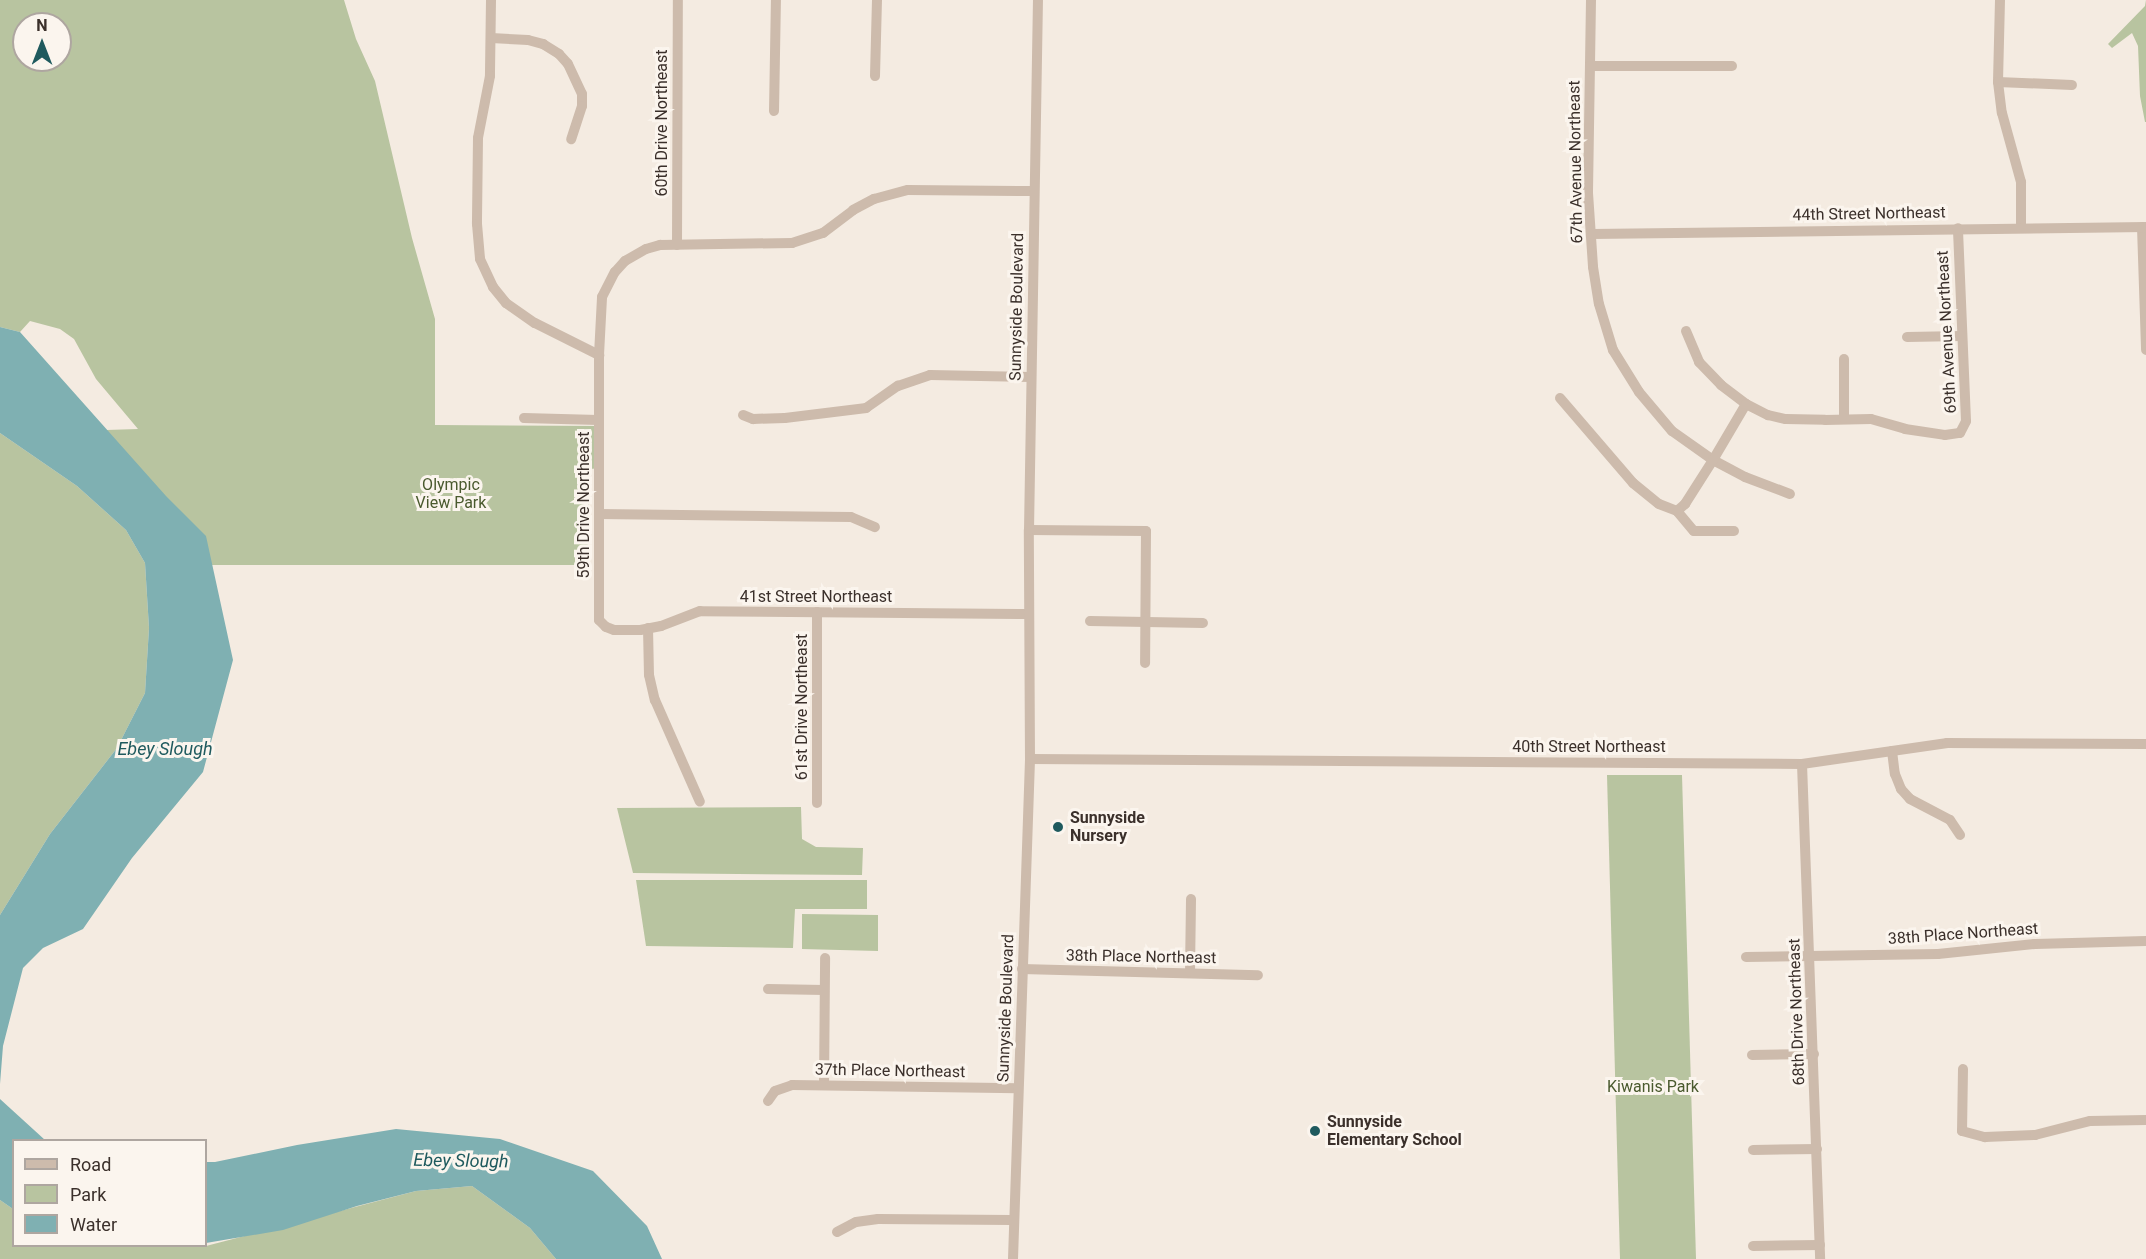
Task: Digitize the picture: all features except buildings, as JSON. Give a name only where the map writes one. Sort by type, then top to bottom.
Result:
[{"type":"street","points":[[491,0],[490,76],[478,138],[477,234],[480,259],[493,287],[506,303],[536,323],[599,355]]},
{"type":"street","name":"60th Drive Northeast","points":[[677,245],[678,0]]},
{"type":"street","points":[[774,111],[776,0]]},
{"type":"street","points":[[875,76],[877,0]]},
{"type":"street","name":"Sunnyside Boulevard","points":[[1013,1259],[1012,1220],[1030,759],[1029,530],[1038,0]]},
{"type":"street","name":"67th Avenue Northeast","points":[[1591,0],[1588,193],[1593,267],[1599,304],[1613,350],[1639,392],[1672,431],[1713,460],[1745,477],[1790,494]]},
{"type":"street","points":[[2000,0],[1998,82],[2002,113],[2020,182],[2021,227]]},
{"type":"street","points":[[491,38],[528,40],[543,44],[559,54],[568,64],[582,94],[582,106],[571,139]]},
{"type":"street","points":[[1590,66],[1732,66]]},
{"type":"street","points":[[1998,82],[2072,85]]},
{"type":"street","points":[[598,420],[602,297],[615,272],[625,261],[646,249],[677,245],[792,243],[823,232],[853,210],[874,199],[908,190],[1034,191]]},
{"type":"street","points":[[2144,227],[2146,350]]},
{"type":"street","name":"44th Street Northeast","points":[[1592,234],[2144,227]]},
{"type":"street","name":"69th Avenue Northeast","points":[[1844,418],[1871,419],[1905,429],[1946,435],[1960,433],[1966,421],[1958,228]]},
{"type":"street","points":[[1686,331],[1699,362],[1721,384],[1746,404],[1768,415],[1786,419],[1844,418],[1844,359]]},
{"type":"street","points":[[1907,337],[1962,336]]},
{"type":"street","points":[[744,415],[753,419],[785,418],[866,408],[898,386],[930,375],[1031,377]]},
{"type":"street","points":[[1560,398],[1633,483],[1659,504],[1677,511],[1695,531],[1734,531]]},
{"type":"street","points":[[1677,511],[1685,504],[1746,404]]},
{"type":"street","name":"59th Drive Northeast","points":[[524,418],[598,420],[599,620],[606,627]]},
{"type":"street","points":[[598,514],[851,517],[875,527]]},
{"type":"street","points":[[1029,530],[1146,531],[1145,663]]},
{"type":"street","name":"41st Street Northeast","points":[[606,627],[614,630],[648,628],[700,611],[1029,614]]},
{"type":"street","name":"61st Drive Northeast","points":[[817,612],[817,802]]},
{"type":"street","points":[[1090,621],[1203,623]]},
{"type":"street","points":[[648,628],[649,675],[655,700],[700,802]]},
{"type":"street","name":"40th Street Northeast","points":[[1030,759],[1802,764],[1947,743],[2146,744]]},
{"type":"street","points":[[1892,751],[1895,774],[1901,789],[1910,799],[1950,820],[1960,835]]},
{"type":"street","name":"68th Drive Northeast","points":[[1802,764],[1820,1259]]},
{"type":"street","points":[[1190,972],[1191,899]]},
{"type":"street","name":"38th Place Northeast","points":[[1746,957],[1938,954],[2035,944],[2146,941]]},
{"type":"street","points":[[824,1085],[825,957]]},
{"type":"street","name":"38th Place Northeast","points":[[1022,969],[1258,975]]},
{"type":"street","points":[[768,989],[824,990]]},
{"type":"street","points":[[1752,1056],[1814,1054]]},
{"type":"street","points":[[1963,1069],[1962,1131],[1985,1137],[2035,1134],[2090,1120],[2146,1120]]},
{"type":"street","name":"37th Place Northeast","points":[[768,1101],[775,1091],[792,1085],[1018,1088]]},
{"type":"street","points":[[1754,1150],[1816,1149]]},
{"type":"street","points":[[837,1232],[856,1222],[878,1219],[1012,1220]]},
{"type":"street","points":[[1753,1246],[1820,1245]]},
{"type":"green space","name":"Olympic View Park","points":[[0,0],[344,0],[356,39],[375,81],[412,238],[435,319],[435,425],[600,426],[601,468],[590,469],[587,565],[207,565],[106,430],[138,429],[96,379],[74,339],[60,329],[30,321],[20,332],[0,327]]},
{"type":"green space","points":[[2146,0],[2145,122],[2140,96],[2138,46],[2132,33],[2112,48],[2108,44],[2145,6]]},
{"type":"green space","points":[[0,433],[77,486],[126,530],[145,563],[149,628],[145,693],[117,748],[50,834],[0,915]]},
{"type":"green space","name":"Kiwanis Park","points":[[1607,775],[1682,775],[1696,1259],[1620,1259]]},
{"type":"green space","points":[[801,807],[802,839],[816,847],[863,848],[862,875],[633,873],[617,808]]},
{"type":"green space","points":[[636,880],[867,880],[867,909],[795,909],[793,948],[646,946]]},
{"type":"green space","points":[[802,914],[878,915],[878,951],[802,949]]},
{"type":"green space","points":[[472,1186],[530,1228],[556,1259],[0,1259],[0,1200],[12,1208],[12,1247],[207,1247],[416,1191]]},
{"type":"water","name":"Ebey Slough","points":[[0,327],[20,332],[166,496],[206,536],[233,660],[203,772],[132,858],[83,929],[43,948],[23,968],[3,1046],[0,1084],[0,915],[50,834],[117,748],[145,693],[149,628],[145,563],[126,530],[77,486],[0,433]]},
{"type":"water","points":[[0,1099],[44,1139],[12,1139],[12,1208],[0,1200]]},
{"type":"water","name":"Ebey Slough","points":[[396,1129],[500,1139],[593,1171],[647,1226],[662,1259],[556,1259],[530,1228],[472,1186],[416,1191],[357,1206],[283,1230],[207,1243],[207,1162]]},
{"type":"place","name":"Sunnyside Nursery","points":[[1058,827]]},
{"type":"place","name":"Sunnyside Elementary School","points":[[1315,1131]]}]
